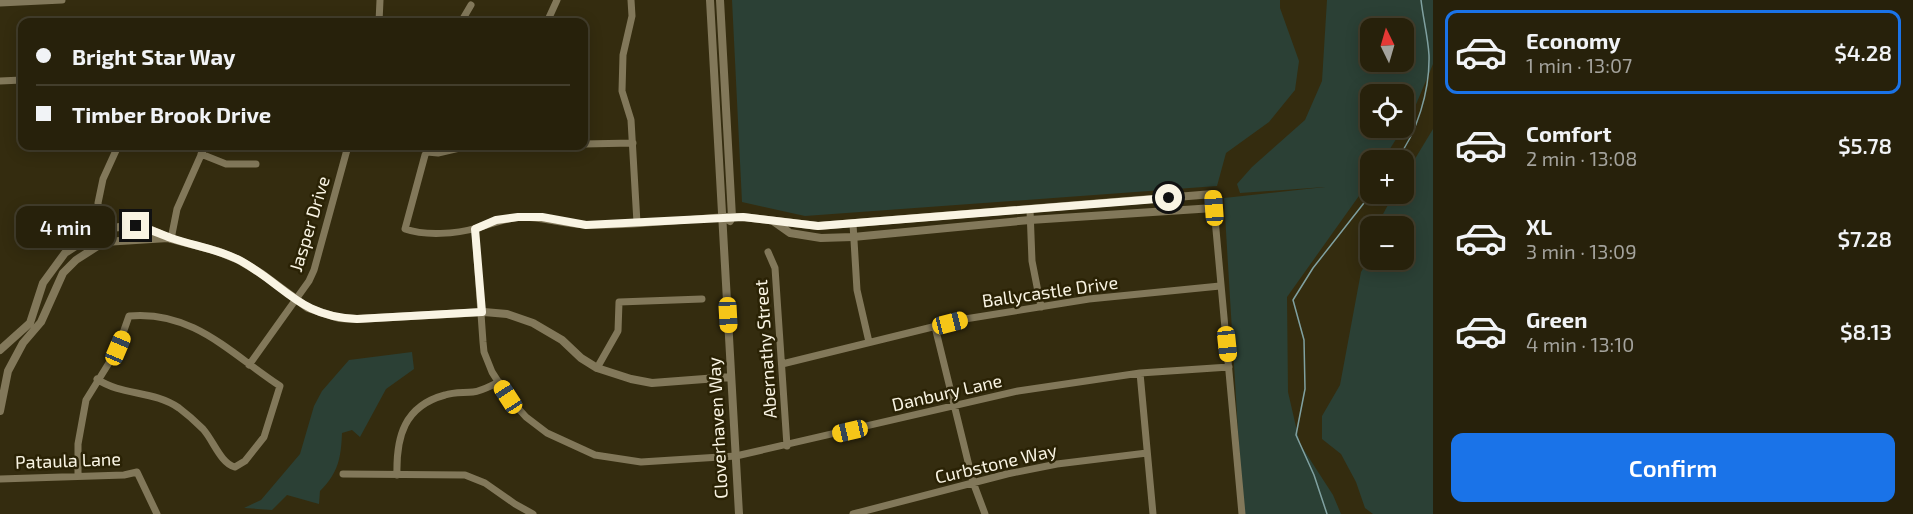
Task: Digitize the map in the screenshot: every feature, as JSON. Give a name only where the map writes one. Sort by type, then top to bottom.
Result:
[{"type":"street","points":[[0,3],[62,0]]},
{"type":"street","points":[[380,0],[380,18]]},
{"type":"street","points":[[549,18],[556,0]]},
{"type":"street","points":[[631,0],[632,16],[623,55],[622,91],[631,120],[637,223]]},
{"type":"street","name":"Cloverhaven Way","points":[[710,0],[721,217],[725,233],[739,514]]},
{"type":"street","name":"Cloverhaven Way","points":[[720,0],[732,217],[725,233]]},
{"type":"street","points":[[463,18],[471,4]]},
{"type":"street","points":[[0,81],[18,80]]},
{"type":"street","points":[[588,144],[633,143]]},
{"type":"street","points":[[104,242],[99,202],[103,179],[116,150]]},
{"type":"street","points":[[171,238],[177,209],[202,150]]},
{"type":"street","name":"Jasper Drive","points":[[249,365],[309,281],[347,150]]},
{"type":"street","points":[[451,150],[438,153],[427,152],[425,155],[405,229],[417,233],[475,229],[496,220],[518,217],[542,217],[586,225],[732,217],[818,226],[1213,194],[1242,514]]},
{"type":"street","points":[[201,154],[226,164],[256,164]]},
{"type":"street","points":[[773,221],[790,233],[821,238],[1030,220],[1214,208]]},
{"type":"street","points":[[1029,210],[1032,261],[1041,307]]},
{"type":"street","points":[[852,224],[857,290],[869,342]]},
{"type":"street","points":[[0,350],[30,323],[43,284],[65,253],[102,229],[138,226],[239,260],[296,300],[322,314],[339,318],[482,312],[507,314],[533,323],[562,340],[581,358],[597,368],[631,379],[652,383],[731,377]]},
{"type":"street","name":"Danbury Lane","points":[[475,229],[484,352],[492,372],[508,397],[526,417],[547,433],[595,455],[641,462],[736,456],[1018,391],[1140,373],[1229,367]]},
{"type":"street","points":[[0,411],[8,370],[23,343],[41,322],[49,308],[52,294],[63,273],[76,260],[104,242],[171,238]]},
{"type":"street","name":"Abernathy Street","points":[[768,252],[775,267],[787,446]]},
{"type":"street","name":"Ballycastle Drive","points":[[782,364],[965,319],[1089,299],[1220,286]]},
{"type":"street","points":[[597,368],[618,331],[619,302],[702,299]]},
{"type":"street","points":[[78,475],[78,444],[88,393],[97,379],[117,350],[129,316],[157,317],[188,325],[220,341],[249,365],[280,386],[264,437],[245,461],[235,467],[226,463],[202,428],[163,398],[118,390],[97,379]]},
{"type":"street","points":[[935,327],[973,482],[985,514]]},
{"type":"street","points":[[1140,373],[1153,514]]},
{"type":"street","points":[[397,475],[396,452],[400,435],[409,418],[422,406],[443,395],[478,391],[499,382]]},
{"type":"street","name":"Curbstone Way","points":[[853,514],[973,482],[1057,464],[1147,453]]},
{"type":"street","name":"Pataula Lane","points":[[0,479],[124,475],[137,472],[157,514]]},
{"type":"street","points":[[344,474],[465,475],[485,483],[533,514]]},
{"type":"green space","points":[[732,0],[1280,0],[1280,8],[1299,61],[1295,90],[1269,122],[1226,153],[1217,186],[805,216],[742,202]]},
{"type":"green space","points":[[1327,0],[1433,0],[1433,64],[1414,109],[1414,84],[1360,84],[1360,138],[1397,138],[1389,150],[1360,150],[1360,194],[1287,297],[1288,392],[1300,444],[1333,495],[1341,514],[1243,514],[1224,198],[1325,187],[1240,193],[1237,184],[1252,167],[1305,120],[1322,81]]},
{"type":"green space","points":[[1433,129],[1433,514],[1373,514],[1365,508],[1356,482],[1341,454],[1322,439],[1322,416],[1340,385],[1362,270],[1414,270],[1414,216],[1382,216],[1389,204],[1414,204],[1414,160]]},
{"type":"green space","points":[[412,352],[414,369],[386,389],[360,437],[352,430],[342,433],[341,450],[335,472],[320,491],[319,504],[287,495],[272,510],[244,508],[261,500],[300,454],[314,406],[322,391],[349,360]]},
{"type":"waterway","points":[[1402,150],[1421,111],[1429,68],[1428,41],[1421,0]]},
{"type":"waterway","points":[[1327,514],[1314,475],[1296,435],[1305,389],[1304,340],[1293,300],[1313,268],[1363,204]]},
{"type":"route","points":[[136,226],[239,260],[308,308],[322,314],[357,319],[482,312],[475,229],[496,220],[542,217],[586,225],[610,225],[743,217],[818,226],[1169,198]]}]
